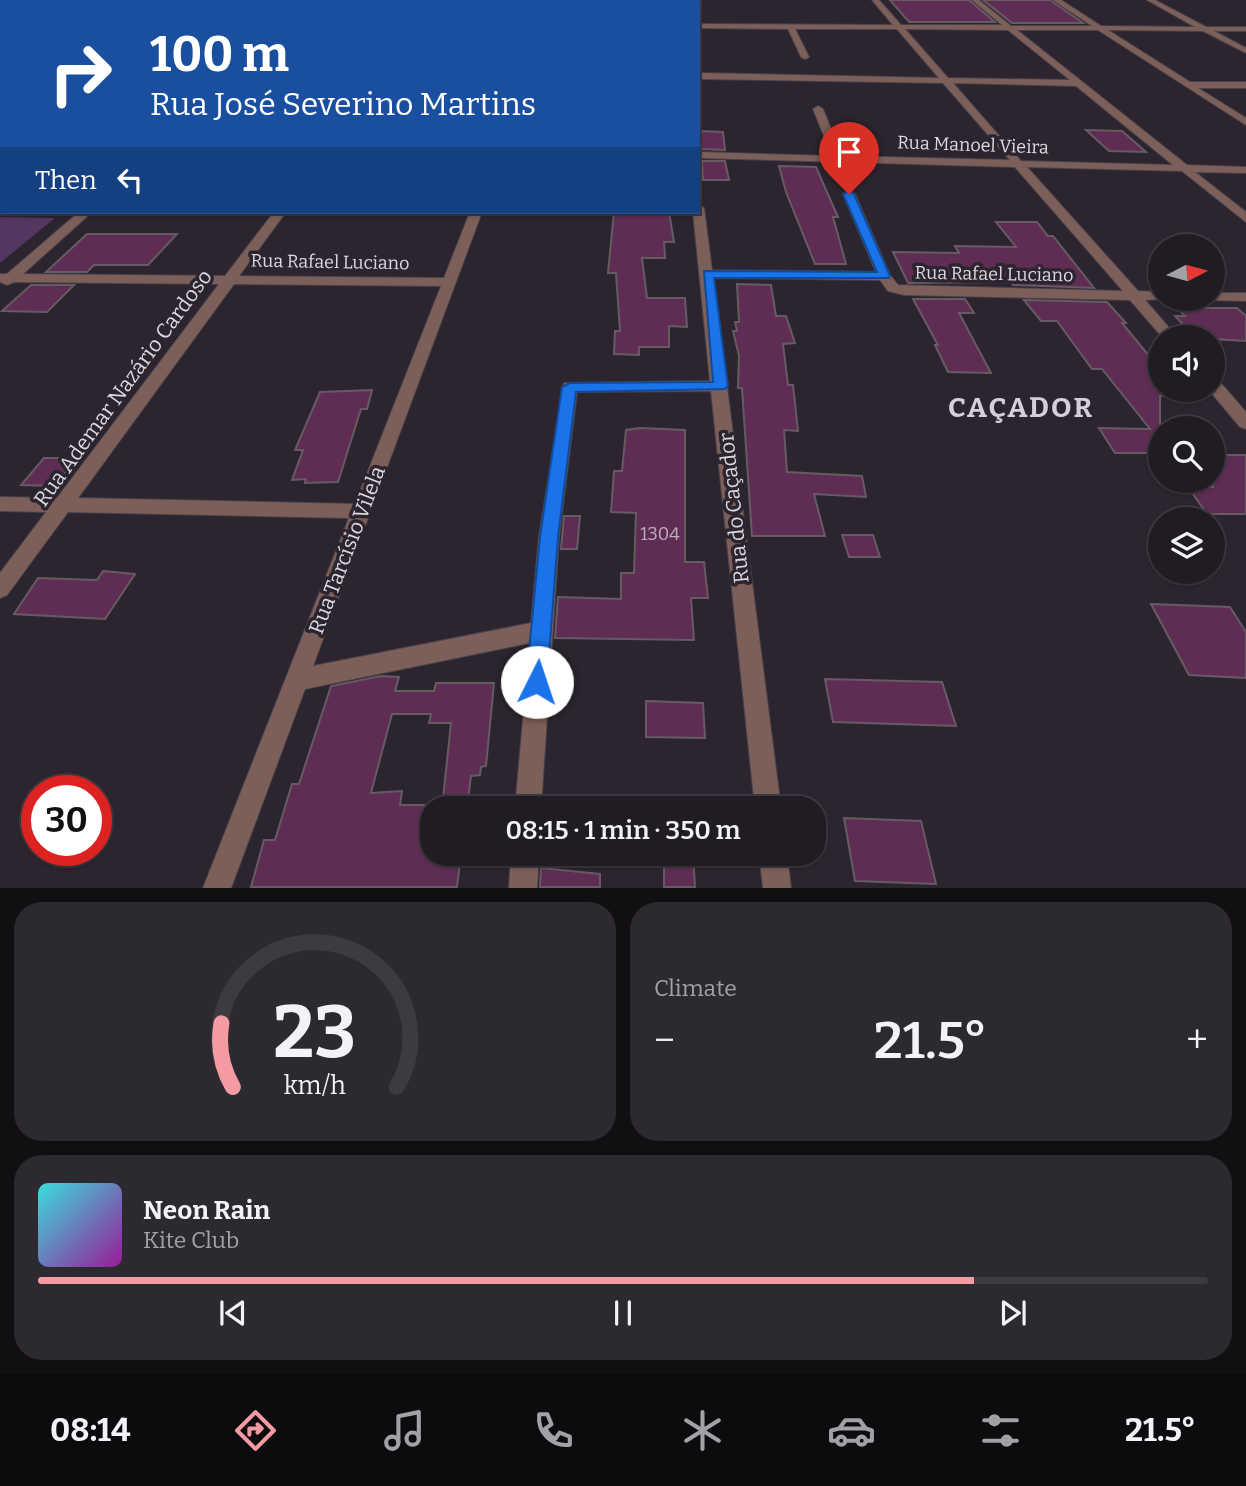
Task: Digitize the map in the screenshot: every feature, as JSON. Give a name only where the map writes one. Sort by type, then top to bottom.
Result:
[{"type":"street","points":[[875,0],[1160,325]]},
{"type":"street","points":[[975,0],[1246,218]]},
{"type":"street","points":[[1056,0],[1246,121]]},
{"type":"street","points":[[1150,0],[1246,51]]},
{"type":"street","points":[[700,26],[1246,29]]},
{"type":"street","points":[[790,26],[805,57]]},
{"type":"street","points":[[700,76],[1077,83]]},
{"type":"street","points":[[1189,85],[1246,85]]},
{"type":"street","points":[[818,109],[838,158]]},
{"type":"street","name":"Rua Manoel Vieira","points":[[700,155],[1246,170]]},
{"type":"street","points":[[849,194],[884,276]]},
{"type":"street","points":[[3,281],[84,214]]},
{"type":"street","name":"Rua Ademar Nazário Cardoso","points":[[0,589],[278,214]]},
{"type":"street","name":"Rua Tarcísio Vilela","points":[[217,887],[475,214]]},
{"type":"street","name":"Rua do Caçador","points":[[699,214],[767,796]]},
{"type":"street","name":"Rua Rafael Luciano","points":[[708,274],[884,276],[893,288],[904,291],[1148,296]]},
{"type":"street","name":"Rua Rafael Luciano","points":[[3,281],[450,282]]},
{"type":"street","points":[[1225,297],[1246,297]]},
{"type":"street","points":[[529,796],[540,631],[557,470],[570,387],[720,386]]},
{"type":"street","points":[[1225,399],[1246,423]]},
{"type":"street","points":[[0,504],[362,510]]},
{"type":"street","points":[[298,680],[540,631]]},
{"type":"street","points":[[523,887],[524,866]]},
{"type":"street","points":[[774,866],[777,887]]},
{"type":"shaded area","points":[[0,217],[55,218],[0,263]]},
{"type":"building","points":[[890,0],[969,0],[995,22],[909,22]]},
{"type":"building","points":[[983,0],[1050,0],[1083,23],[1012,23]]},
{"type":"building","points":[[1086,130],[1122,131],[1146,152],[1109,151]]},
{"type":"building","points":[[700,131],[723,132],[725,150],[701,149]]},
{"type":"building","points":[[702,161],[725,161],[729,180],[703,180]]},
{"type":"building","points":[[779,166],[816,167],[838,217],[833,217],[846,264],[815,264],[786,192]]},
{"type":"building","points":[[614,214],[669,214],[674,242],[664,242],[665,258],[642,258],[647,298],[685,298],[687,327],[669,326],[669,347],[639,347],[639,355],[614,354],[615,331],[620,331],[616,273],[608,273]]},
{"type":"building","points":[[996,222],[1037,222],[1048,236],[1053,236],[1094,288],[1013,285],[1011,282],[908,283],[893,252],[959,253],[955,246],[1016,247]]},
{"type":"building","points":[[87,234],[177,234],[148,265],[94,265],[87,272],[46,272]]},
{"type":"building","points":[[737,284],[771,285],[776,316],[786,316],[795,343],[783,344],[788,385],[793,385],[798,431],[784,430],[787,472],[862,476],[866,497],[814,494],[825,536],[752,536],[742,388],[738,388],[739,356],[733,331],[737,331],[735,322],[739,322]]},
{"type":"building","points":[[31,285],[74,285],[47,312],[2,311]]},
{"type":"building","points":[[913,299],[965,299],[974,313],[959,313],[991,373],[948,372],[935,345],[938,345]]},
{"type":"building","points":[[1024,300],[1107,302],[1148,355],[1148,402],[1160,402],[1160,416],[1148,416],[1148,426],[1102,369],[1092,369],[1057,321],[1041,321]]},
{"type":"building","points":[[1225,308],[1237,308],[1246,316],[1246,341],[1225,340],[1225,325],[1184,325],[1175,316],[1185,316],[1181,312],[1225,312]]},
{"type":"building","points":[[372,390],[367,409],[361,409],[338,482],[305,483],[306,479],[292,480],[303,450],[295,450],[320,392]]},
{"type":"building","points":[[1099,428],[1148,429],[1148,453],[1115,453]]},
{"type":"building","points":[[626,430],[685,430],[685,562],[704,562],[708,598],[691,598],[694,640],[555,638],[558,597],[621,599],[621,573],[634,573],[636,513],[611,512],[614,471],[622,471]]},
{"type":"building","points":[[1225,455],[1246,455],[1246,514],[1225,514],[1225,507],[1202,507],[1192,493],[1225,493]]},
{"type":"building","points":[[44,458],[76,458],[55,486],[21,485]]},
{"type":"building","points":[[564,516],[580,516],[577,549],[561,549]]},
{"type":"building","points":[[842,535],[873,535],[880,557],[849,557]]},
{"type":"building","points":[[103,571],[135,574],[105,619],[14,614],[38,578],[97,580]]},
{"type":"building","points":[[1151,604],[1230,607],[1246,632],[1246,678],[1189,675]]},
{"type":"building","points":[[381,676],[399,677],[395,691],[434,691],[436,683],[494,683],[486,766],[481,767],[480,775],[471,776],[468,796],[443,796],[451,723],[429,723],[431,714],[392,714],[371,793],[402,791],[400,805],[420,805],[420,866],[460,866],[457,887],[251,887],[264,840],[275,840],[292,784],[299,784],[331,686]]},
{"type":"building","points":[[825,679],[942,682],[956,726],[833,722]]},
{"type":"building","points":[[646,701],[703,703],[705,738],[646,737]]},
{"type":"building","points":[[844,818],[921,821],[936,884],[855,881]]},
{"type":"building","points":[[664,866],[694,866],[695,887],[664,887]]},
{"type":"building","points":[[541,868],[600,874],[600,887],[540,887]]},
{"type":"district","name":"CAÇADOR","points":[[1021,407]]},
{"type":"route","points":[[537,682],[549,537],[570,387],[720,386],[708,274],[884,276],[849,194]]}]
